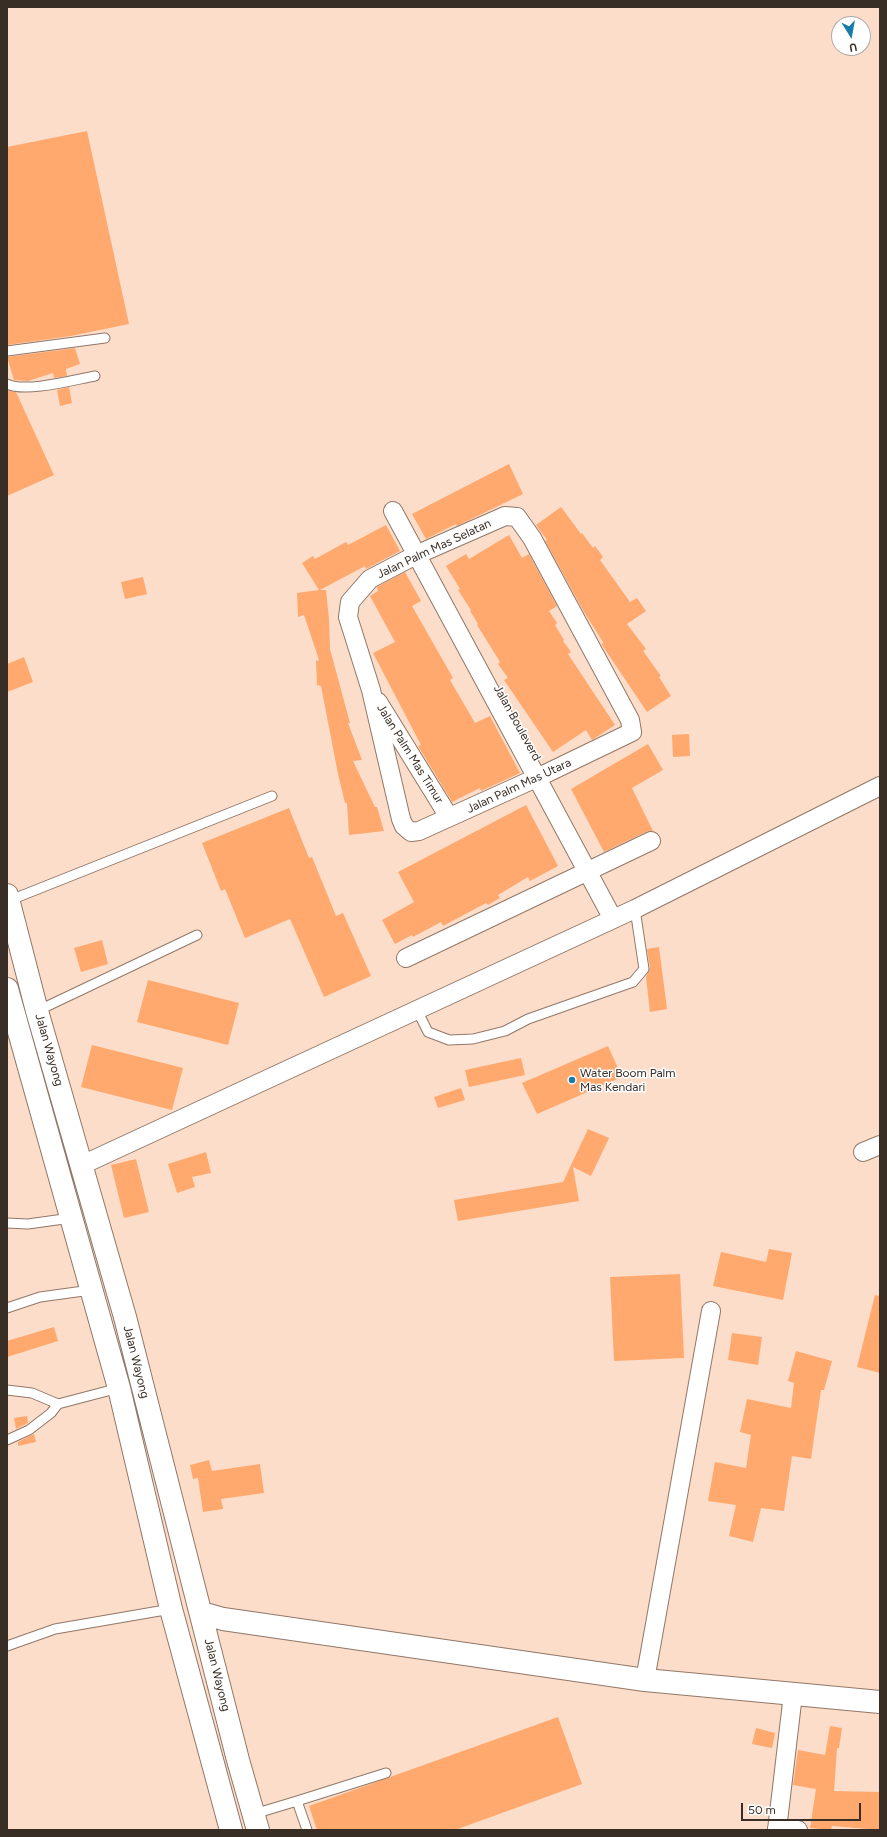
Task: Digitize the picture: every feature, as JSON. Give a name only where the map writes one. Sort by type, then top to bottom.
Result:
[{"type":"main road","name":"Jalan Wayong","points":[[8,898],[37,1011],[125,1317],[202,1613],[238,1760],[256,1822]]},
{"type":"main road","name":"Jalan Wayong","points":[[7,989],[119,1388],[171,1609],[231,1830]]},
{"type":"main road","points":[[202,1613],[231,1620],[645,1680],[880,1702]]},
{"type":"street","name":"Jalan Bouleverd","points":[[393,511],[419,554],[591,870],[623,914]]},
{"type":"street","name":"Jalan Palm Mas Selatan","points":[[356,593],[370,579],[419,554],[505,516],[517,517]]},
{"type":"street","name":"Jalan Palm Mas Utara","points":[[356,593],[350,602],[348,617],[371,690],[404,826],[411,832],[419,831],[541,776],[632,732],[632,726],[532,538],[517,517]]},
{"type":"street","name":"Jalan Palm Mas Timur","points":[[371,690],[449,818]]},
{"type":"street","points":[[82,1165],[623,914],[880,786]]},
{"type":"street","points":[[406,958],[651,841]]},
{"type":"street","points":[[863,1152],[880,1145]]},
{"type":"street","points":[[645,1680],[711,1311]]},
{"type":"street","points":[[793,1694],[777,1829],[798,1830]]},
{"type":"lane","points":[[7,351],[105,338]]},
{"type":"lane","points":[[7,384],[13,387],[25,388],[95,376]]},
{"type":"lane","points":[[8,898],[272,796]]},
{"type":"lane","points":[[417,1010],[428,1032],[449,1040],[473,1039],[505,1031],[528,1019],[633,982],[644,969],[623,914]]},
{"type":"lane","points":[[37,1011],[197,935]]},
{"type":"lane","points":[[7,1223],[28,1224],[71,1218]]},
{"type":"lane","points":[[7,1308],[40,1297],[92,1290]]},
{"type":"lane","points":[[7,1440],[29,1430],[51,1413],[58,1404],[119,1388]]},
{"type":"lane","points":[[7,1390],[32,1393],[58,1404]]},
{"type":"lane","points":[[7,1646],[55,1629],[171,1609]]},
{"type":"lane","points":[[256,1822],[297,1801],[386,1773]]},
{"type":"lane","points":[[297,1801],[307,1830]]},
{"type":"building","points":[[87,131],[129,324],[71,336],[7,345],[7,147]]},
{"type":"building","points":[[75,348],[80,364],[66,369],[67,376],[54,378],[53,373],[28,381],[14,380],[7,357]]},
{"type":"building","points":[[69,387],[72,403],[60,406],[57,390]]},
{"type":"building","points":[[7,390],[16,392],[54,475],[7,496]]},
{"type":"building","points":[[509,464],[523,494],[457,526],[456,524],[426,539],[412,514]]},
{"type":"building","points":[[561,507],[581,534],[582,533],[593,548],[595,546],[603,557],[600,560],[630,602],[637,598],[646,611],[627,624],[646,649],[643,651],[661,676],[659,677],[671,696],[647,712],[602,645],[603,642],[584,612],[545,541],[547,540],[536,525]]},
{"type":"building","points":[[386,525],[400,551],[366,569],[365,566],[320,590],[326,590],[330,649],[350,723],[348,723],[362,760],[353,761],[375,807],[377,807],[384,831],[349,835],[347,803],[345,803],[338,774],[321,686],[317,685],[316,661],[319,660],[304,615],[298,617],[297,593],[319,590],[302,563],[313,556],[315,559],[346,542],[348,545]]},
{"type":"building","points":[[509,535],[522,558],[529,554],[557,606],[549,611],[557,623],[555,625],[564,640],[563,641],[571,652],[568,654],[615,725],[592,740],[586,730],[553,752],[504,680],[508,678],[498,664],[500,662],[477,625],[478,624],[470,611],[471,610],[458,590],[460,589],[446,566],[466,554],[469,559]]},
{"type":"building","points":[[405,572],[421,601],[412,606],[453,678],[450,680],[475,723],[490,716],[520,773],[481,791],[480,788],[452,802],[418,746],[421,745],[373,653],[395,642],[370,596],[378,591],[377,587]]},
{"type":"building","points":[[143,577],[147,594],[125,599],[121,582]]},
{"type":"building","points":[[24,657],[33,682],[7,692],[7,664]]},
{"type":"building","points":[[689,734],[690,756],[673,757],[672,735]]},
{"type":"building","points":[[648,744],[663,770],[632,788],[653,831],[646,832],[604,852],[571,789]]},
{"type":"building","points":[[526,805],[558,866],[530,881],[528,877],[498,895],[500,898],[488,905],[486,903],[443,926],[441,922],[413,937],[412,935],[395,944],[382,920],[414,902],[398,872]]},
{"type":"building","points":[[289,808],[309,858],[312,857],[336,916],[343,913],[371,976],[324,997],[290,919],[245,938],[225,889],[221,891],[202,843]]},
{"type":"building","points":[[102,940],[108,964],[81,972],[74,948]]},
{"type":"building","points":[[659,947],[667,1009],[650,1012],[646,977],[650,968],[647,949]]},
{"type":"building","points":[[148,980],[239,1003],[228,1045],[137,1022]]},
{"type":"building","points":[[92,1045],[183,1068],[172,1110],[81,1087]]},
{"type":"building","name":"Water Boom Palm Mas Kendari","points":[[608,1046],[622,1077],[537,1114],[522,1083]]},
{"type":"building","points":[[521,1058],[525,1075],[469,1087],[465,1070]]},
{"type":"building","points":[[461,1088],[465,1100],[438,1108],[434,1097]]},
{"type":"building","points":[[588,1129],[609,1138],[591,1176],[573,1167],[579,1201],[458,1221],[454,1200],[563,1182]]},
{"type":"building","points":[[206,1152],[211,1173],[192,1177],[195,1187],[177,1193],[168,1164]]},
{"type":"building","points":[[136,1159],[149,1212],[124,1218],[111,1165]]},
{"type":"building","points":[[769,1249],[792,1253],[783,1300],[713,1286],[721,1252],[766,1262]]},
{"type":"building","points":[[680,1274],[684,1358],[614,1361],[610,1277]]},
{"type":"building","points":[[875,1295],[880,1296],[880,1373],[857,1367]]},
{"type":"building","points":[[54,1327],[58,1341],[7,1357],[7,1341]]},
{"type":"building","points":[[732,1333],[762,1337],[758,1365],[728,1360]]},
{"type":"building","points":[[796,1351],[832,1361],[824,1390],[821,1390],[811,1459],[792,1456],[784,1511],[761,1508],[753,1542],[729,1536],[736,1505],[708,1501],[715,1462],[746,1468],[751,1435],[740,1432],[747,1399],[791,1408],[794,1383],[788,1381]]},
{"type":"building","points":[[27,1416],[28,1423],[16,1429],[14,1418]]},
{"type":"building","points":[[34,1434],[36,1442],[18,1446],[18,1442]]},
{"type":"building","points":[[209,1460],[212,1471],[260,1464],[264,1493],[221,1499],[223,1509],[203,1512],[198,1478],[193,1479],[190,1465]]},
{"type":"building","points":[[558,1717],[582,1784],[455,1830],[317,1830],[309,1806]]},
{"type":"building","points":[[830,1726],[842,1728],[839,1748],[837,1748],[834,1791],[880,1792],[880,1830],[832,1826],[831,1830],[810,1828],[816,1789],[793,1785],[798,1750],[825,1755]]},
{"type":"building","points":[[756,1728],[775,1733],[772,1748],[752,1744]]},
{"type":"place","name":"Water Boom Palm Mas Kendari","points":[[572,1080]]}]
